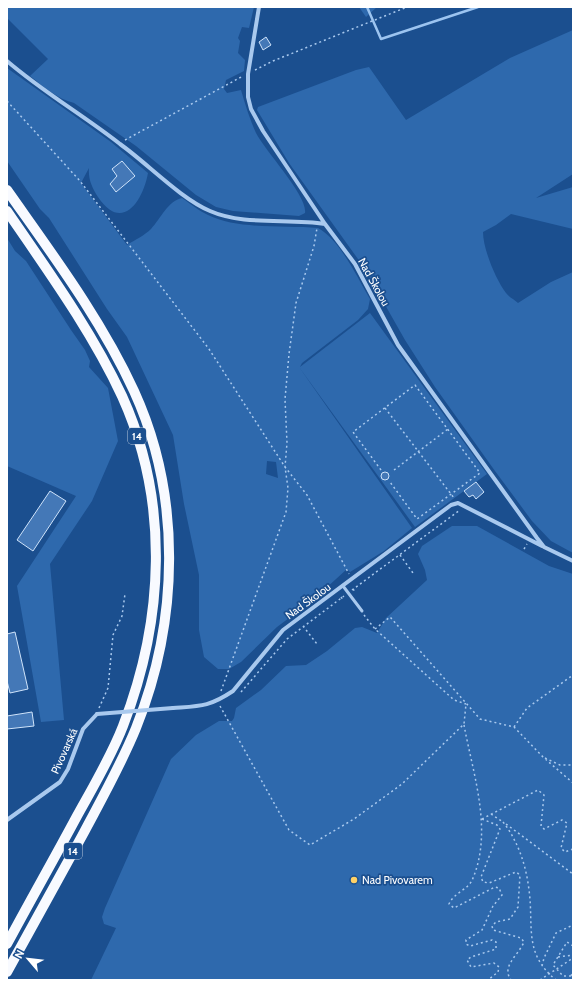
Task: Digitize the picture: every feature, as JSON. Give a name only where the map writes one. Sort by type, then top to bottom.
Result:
[{"type":"highway","name":"14","points":[[7,190],[91,312],[134,391],[160,469],[166,506],[169,552],[169,588],[159,656],[136,728],[99,804],[7,972]]},
{"type":"highway","name":"14","points":[[7,211],[80,319],[123,399],[137,436],[151,487],[157,551],[156,594],[150,634],[135,693],[122,727],[101,772],[7,944]]},
{"type":"street","name":"Nad Školou","points":[[259,7],[248,74],[248,97],[251,109],[263,131],[325,224],[355,264],[398,345],[544,547]]},
{"type":"street","points":[[7,61],[32,82],[119,143],[191,200],[211,211],[233,217],[318,222],[325,224]]},
{"type":"street","name":"Nad Školou","points":[[97,714],[202,706],[217,702],[233,691],[283,630],[352,580],[443,510],[458,503],[573,561]]},
{"type":"street","name":"Pivovarská","points":[[7,820],[60,782],[68,769],[83,729],[97,714]]},
{"type":"lane","points":[[343,586],[362,611]]},
{"type":"path","points":[[119,143],[273,61],[407,7]]},
{"type":"path","points":[[7,101],[80,181],[209,349],[285,467],[307,495],[352,580]]},
{"type":"path","points":[[318,222],[314,246],[296,303],[289,354],[285,399],[287,443],[285,467],[288,488],[286,512],[217,702],[289,830],[310,845],[354,819],[402,784],[464,724]]},
{"type":"path","points":[[381,470],[353,432],[415,385],[480,473],[417,519],[390,482]]},
{"type":"path","points":[[385,408],[417,452],[454,498]]},
{"type":"path","points":[[394,470],[448,430]]},
{"type":"path","points":[[240,693],[281,644],[341,597],[462,510]]},
{"type":"path","points":[[400,555],[413,573]]},
{"type":"path","points":[[353,589],[356,593]]},
{"type":"path","points":[[97,714],[108,688],[113,635],[122,616],[125,594]]},
{"type":"path","points":[[341,597],[344,601]]},
{"type":"path","points":[[362,611],[375,629],[454,700],[466,704]]},
{"type":"path","points":[[375,629],[390,617],[480,719],[514,727],[543,758],[573,783]]},
{"type":"path","points":[[303,626],[317,644]]},
{"type":"path","points":[[514,727],[527,708],[573,675]]},
{"type":"path","points":[[466,704],[464,724],[482,819],[479,858],[473,879],[452,897],[449,904],[454,908],[494,887],[499,888],[502,891],[502,895],[493,906],[482,930],[477,934],[470,936],[466,940],[466,944],[470,946],[492,940],[496,942],[496,949],[471,957],[468,960],[468,964],[471,967],[494,963],[497,964],[499,967],[498,972],[488,980]]},
{"type":"path","points":[[543,758],[560,764],[573,765]]},
{"type":"path","points":[[482,819],[538,790],[544,795],[541,826],[544,829],[562,820],[567,823],[561,848],[565,852],[573,849]]},
{"type":"path","points":[[491,814],[573,874]]},
{"type":"path","points":[[482,819],[497,825],[500,829],[481,877],[483,882],[489,883],[516,872],[520,875],[518,907],[510,919],[496,922],[492,926],[493,930],[521,938],[524,942],[507,967],[506,974],[511,980]]},
{"type":"path","points":[[503,822],[510,831],[527,871],[533,945],[538,962],[556,980]]},
{"type":"path","points":[[542,966],[544,958],[556,933],[573,925]]},
{"type":"path","points":[[573,946],[567,942],[553,965],[563,976],[572,976],[573,971]]},
{"type":"path","points":[[558,957],[573,955]]},
{"type":"path","points":[[540,980],[573,958]]},
{"type":"shaded area","points":[[7,7],[254,7],[249,28],[242,27],[238,38],[240,41],[238,53],[245,60],[244,71],[226,80],[224,89],[227,93],[241,90],[256,133],[300,196],[304,205],[305,213],[299,216],[233,211],[216,207],[196,195],[136,146],[74,103],[50,92],[30,76],[48,59],[7,18]]},
{"type":"shaded area","points":[[359,7],[377,7],[366,17]]},
{"type":"shaded area","points":[[573,30],[573,174],[536,198],[573,187],[573,229],[511,214],[483,232],[485,247],[498,280],[507,294],[518,303],[551,282],[573,272],[573,553],[551,541],[532,521],[435,387],[405,340],[363,266],[289,163],[257,110],[258,107],[356,70],[369,67],[406,120],[510,58]]},
{"type":"shaded area","points":[[7,68],[111,142],[148,173],[141,194],[136,202],[130,209],[123,213],[115,212],[107,207],[98,197],[91,183],[89,168],[81,183],[127,245],[149,231],[169,206],[182,198],[208,215],[233,223],[262,226],[318,228],[334,241],[341,250],[370,299],[368,309],[358,320],[302,363],[300,367],[370,313],[487,474],[415,527],[299,367],[412,528],[384,551],[350,572],[347,569],[313,600],[277,627],[241,662],[229,669],[218,669],[204,657],[199,630],[199,575],[184,504],[173,435],[127,337],[107,309],[49,218],[40,209],[7,161]],"holes":[[[267,461],[276,462],[278,478],[266,474]]]},
{"type":"shaded area","points":[[7,238],[15,251],[26,261],[85,350],[90,361],[89,367],[108,388],[118,441],[92,501],[50,564],[64,720],[41,722],[17,586],[76,496],[7,466]]},
{"type":"shaded area","points":[[452,526],[477,526],[549,566],[573,574],[573,980],[91,980],[116,928],[104,924],[102,917],[105,908],[171,759],[196,735],[219,721],[232,721],[236,708],[261,690],[286,666],[306,665],[327,651],[355,628],[362,627],[377,633],[386,618],[427,580],[425,570],[418,554],[422,546]]},
{"type":"building","points":[[266,37],[271,45],[263,50],[259,42]]},
{"type":"building","points":[[122,161],[135,176],[116,192],[110,184],[117,176],[112,169]]},
{"type":"building","points":[[383,472],[387,472],[389,476],[387,480],[383,480],[381,478],[381,474]]},
{"type":"building","points":[[476,482],[484,492],[476,499],[473,495],[469,497],[464,491]]},
{"type":"building","points":[[50,491],[66,501],[33,551],[17,540]]},
{"type":"building","points":[[15,632],[28,689],[10,693],[7,681],[7,634]]},
{"type":"building","points":[[32,712],[34,726],[7,729],[7,716]]},
{"type":"waterway","points":[[367,7],[381,39],[478,7]]},
{"type":"place","name":"Nad Pivovarem","points":[[354,880]]}]
